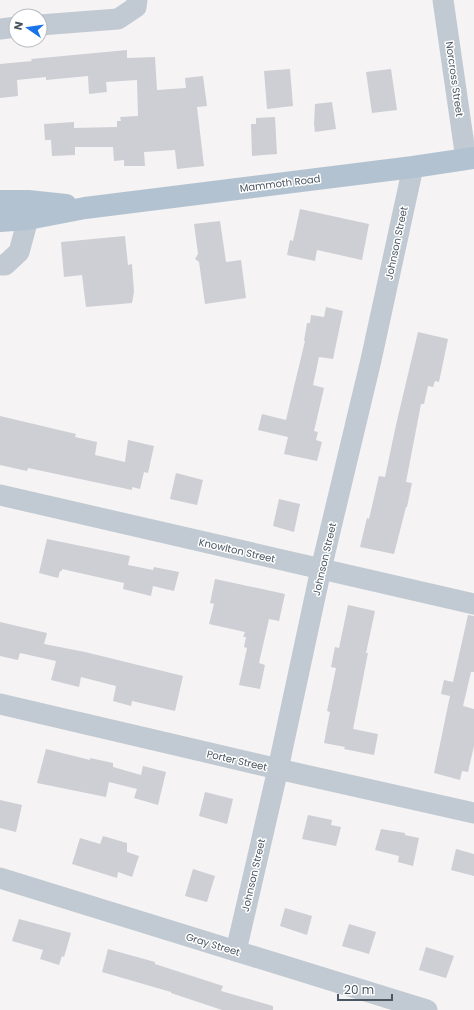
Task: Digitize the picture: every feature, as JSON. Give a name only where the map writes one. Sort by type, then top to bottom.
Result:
[{"type":"main road","name":"Mammoth Road","points":[[0,221],[28,219],[86,208],[413,167],[470,158]]},
{"type":"main road","name":"Mammoth Road","points":[[0,201],[28,201],[86,208]]},
{"type":"street","name":"Norcross Street","points":[[443,0],[470,158]]},
{"type":"street","points":[[48,24],[118,19],[136,4]]},
{"type":"street","name":"Johnson Street","points":[[236,951],[278,769],[321,569],[371,360],[413,167]]},
{"type":"street","points":[[0,266],[6,266],[19,252],[28,219]]},
{"type":"street","name":"Knowlton Street","points":[[0,496],[474,604]]},
{"type":"street","name":"Porter Street","points":[[0,704],[474,813]]},
{"type":"street","name":"Gray Street","points":[[0,878],[427,1010]]},
{"type":"building","points":[[127,50],[127,58],[155,57],[157,90],[186,88],[185,78],[203,76],[207,106],[197,107],[204,166],[177,169],[175,150],[144,152],[145,166],[124,166],[124,160],[114,161],[113,147],[75,147],[75,155],[52,156],[51,140],[45,140],[44,124],[74,122],[74,128],[117,127],[117,121],[121,121],[120,117],[138,116],[137,80],[106,82],[107,92],[89,94],[88,76],[46,80],[46,77],[17,80],[18,96],[0,98],[0,64],[32,61],[31,59]]},
{"type":"building","points":[[290,69],[293,106],[267,109],[264,71]]},
{"type":"building","points":[[391,69],[397,110],[372,113],[366,72]]},
{"type":"building","points":[[332,102],[336,129],[315,132],[315,104]]},
{"type":"building","points":[[275,117],[277,154],[252,156],[251,124],[256,124],[256,118]]},
{"type":"building","points":[[300,209],[369,224],[362,260],[317,250],[315,261],[287,255],[290,240],[293,241]]},
{"type":"building","points":[[220,221],[226,262],[241,260],[246,298],[205,304],[199,262],[195,259],[198,254],[194,224]]},
{"type":"building","points":[[125,236],[128,265],[132,264],[134,292],[132,303],[86,307],[82,275],[64,277],[61,242]]},
{"type":"building","points":[[326,307],[343,311],[333,359],[319,357],[313,385],[324,388],[314,431],[318,432],[316,440],[322,442],[317,461],[284,454],[288,437],[258,430],[262,414],[286,420],[305,341],[307,323],[310,323],[311,315],[324,317]]},
{"type":"building","points":[[418,332],[448,339],[439,382],[435,381],[433,387],[428,386],[424,404],[421,404],[406,482],[412,483],[394,554],[360,547],[367,518],[369,519],[379,476],[385,477]]},
{"type":"building","points":[[0,416],[76,434],[75,437],[97,442],[95,455],[125,462],[128,440],[154,446],[148,473],[144,472],[140,489],[132,487],[132,490],[28,468],[27,471],[0,465]]},
{"type":"building","points":[[176,473],[203,480],[197,505],[170,499]]},
{"type":"building","points":[[279,499],[300,504],[294,532],[273,526]]},
{"type":"building","points":[[47,539],[130,556],[128,565],[153,570],[154,567],[179,572],[174,591],[153,586],[151,596],[123,589],[124,583],[62,569],[58,578],[39,573]]},
{"type":"building","points":[[215,579],[285,594],[279,621],[269,619],[259,663],[265,665],[260,689],[239,685],[247,648],[244,647],[246,637],[243,637],[245,632],[209,624],[214,604],[210,603]]},
{"type":"building","points":[[348,605],[375,611],[353,729],[378,734],[374,755],[324,743],[330,712],[327,711],[336,668],[331,667],[335,647],[339,648]]},
{"type":"building","points":[[468,615],[474,616],[474,672],[471,672],[463,706],[474,709],[474,746],[468,772],[462,771],[460,780],[434,773],[450,696],[441,694],[444,680],[453,682]]},
{"type":"building","points":[[0,622],[47,633],[44,644],[85,652],[183,676],[175,711],[132,701],[131,706],[113,701],[116,686],[81,677],[79,687],[51,680],[56,661],[20,653],[18,660],[0,656]]},
{"type":"building","points":[[46,749],[90,760],[90,758],[113,763],[113,767],[141,775],[143,766],[166,772],[158,805],[134,798],[137,789],[109,782],[106,797],[37,783]]},
{"type":"building","points":[[205,792],[233,799],[227,824],[199,816]]},
{"type":"building","points":[[0,800],[22,805],[16,832],[0,828]]},
{"type":"building","points":[[308,815],[332,820],[331,825],[341,827],[336,846],[302,839]]},
{"type":"building","points":[[381,829],[405,833],[405,835],[419,838],[413,866],[398,862],[399,856],[375,850]]},
{"type":"building","points":[[103,836],[127,843],[127,852],[139,856],[132,877],[118,872],[117,878],[72,864],[80,838],[100,844]]},
{"type":"building","points":[[456,849],[474,854],[474,876],[451,870]]},
{"type":"building","points":[[193,869],[215,876],[207,902],[185,896]]},
{"type":"building","points":[[285,908],[312,916],[307,935],[280,926]]},
{"type":"building","points":[[19,919],[71,933],[64,957],[62,956],[59,965],[40,959],[43,950],[12,941]]},
{"type":"building","points":[[349,924],[376,932],[369,954],[342,946]]},
{"type":"building","points":[[426,947],[454,956],[446,978],[419,970]]},
{"type":"building","points":[[108,949],[155,962],[155,964],[223,986],[221,991],[273,1006],[273,1010],[222,1010],[171,992],[102,972]]}]
